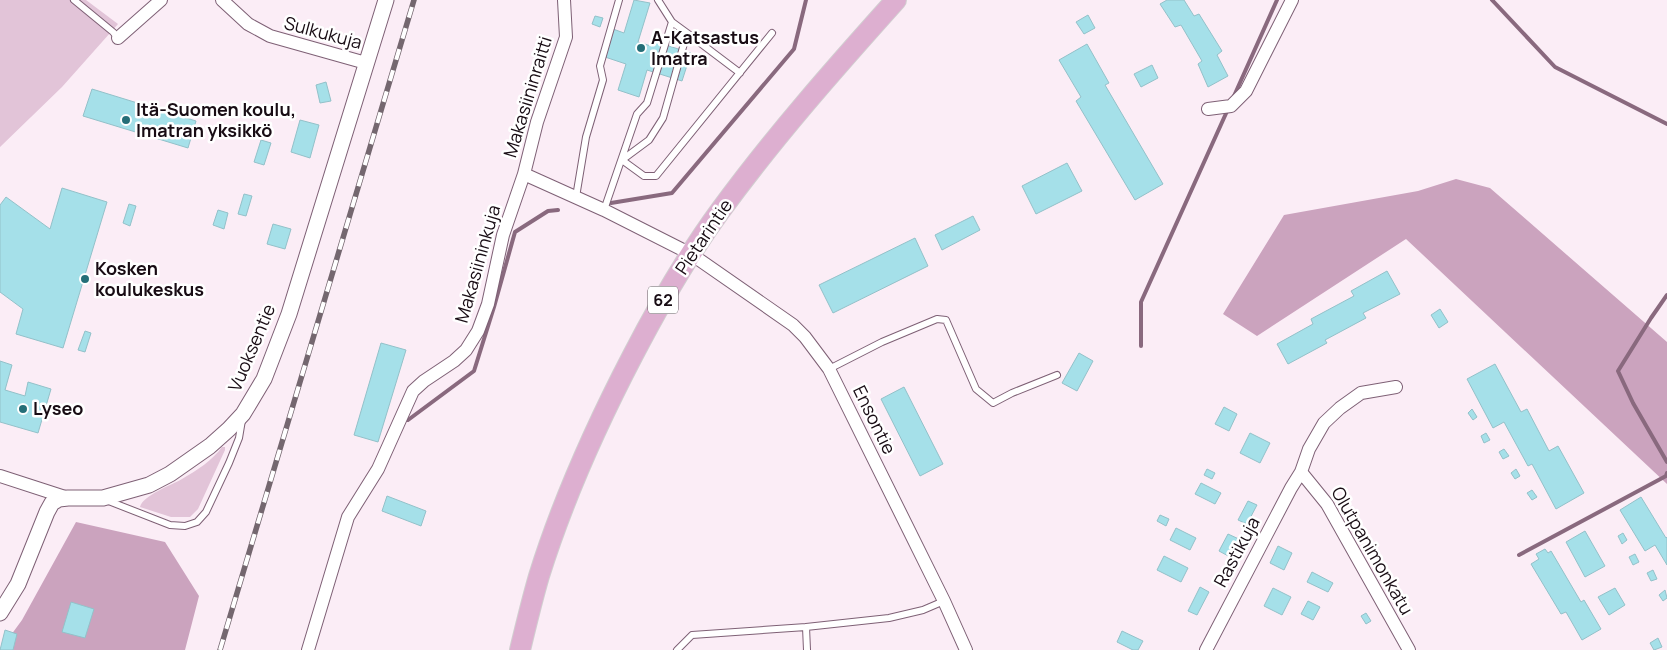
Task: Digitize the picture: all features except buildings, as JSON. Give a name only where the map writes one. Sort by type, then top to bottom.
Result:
[{"type":"main road","name":"Pietarintie","points":[[520,650],[539,576],[583,458],[651,320],[691,254],[720,211],[814,92],[896,0]]},
{"type":"street","points":[[118,38],[161,0]]},
{"type":"street","name":"Sulkukuja","points":[[222,0],[248,24],[270,36],[366,63]]},
{"type":"street","name":"Vuoksentie","points":[[68,498],[103,498],[149,485],[170,474],[210,446],[230,429],[243,414],[264,379],[289,314],[386,0]]},
{"type":"street","name":"Makasiininraitti","points":[[524,174],[538,122],[566,37],[564,0]]},
{"type":"street","points":[[1208,108],[1231,106],[1246,92],[1292,0]]},
{"type":"street","points":[[524,174],[604,210],[691,254]]},
{"type":"street","name":"Makasiininkuja","points":[[308,650],[348,517],[378,469],[413,391],[466,350],[478,331],[488,304],[503,235],[524,174]]},
{"type":"street","name":"Ensontie","points":[[691,254],[793,325],[829,370],[944,601],[966,650]]},
{"type":"street","name":"Rastikuja","points":[[1206,650],[1290,488],[1302,472],[1309,449],[1324,423],[1340,408],[1361,393],[1396,387]]},
{"type":"street","name":"Olutpanimonkatu","points":[[1302,472],[1327,504],[1409,650]]},
{"type":"street","points":[[0,476],[68,498]]},
{"type":"street","points":[[0,613],[18,584],[47,512],[52,504],[59,499],[68,498]]},
{"type":"lane","points":[[74,0],[118,38]]},
{"type":"lane","points":[[576,197],[586,138],[603,80],[600,66],[619,0]]},
{"type":"lane","points":[[658,0],[672,22],[740,73]]},
{"type":"lane","points":[[604,210],[637,114],[647,103],[672,22]]},
{"type":"lane","points":[[622,160],[650,140],[663,118],[687,33]]},
{"type":"lane","points":[[622,160],[644,176],[656,176],[772,33]]},
{"type":"lane","points":[[829,370],[882,342],[936,319],[946,320],[976,389],[993,403],[1012,393],[1057,375]]},
{"type":"lane","points":[[103,498],[170,525],[185,526],[197,522],[206,512],[229,464],[239,438],[243,414]]},
{"type":"lane","points":[[677,650],[692,635],[890,618],[923,610],[944,601]]},
{"type":"lane","points":[[806,626],[807,650]]},
{"type":"shaded area","points":[[0,0],[86,0],[118,24],[62,87],[0,147]]},
{"type":"shaded area","points":[[1456,179],[1490,188],[1667,342],[1667,484],[1406,239],[1257,336],[1223,314],[1284,215],[1418,191]]},
{"type":"shaded area","points":[[222,447],[225,447],[225,450],[198,509],[190,517],[171,517],[140,507],[146,498],[152,494],[182,479],[204,465]]},
{"type":"shaded area","points":[[76,522],[165,542],[199,596],[185,650],[0,650],[22,620]]},
{"type":"waterway","points":[[611,203],[672,193],[794,49],[806,0]]},
{"type":"waterway","points":[[1234,96],[1277,0]]},
{"type":"waterway","points":[[1492,0],[1555,67],[1667,124]]},
{"type":"waterway","points":[[1141,346],[1141,302],[1228,109]]},
{"type":"waterway","points":[[408,420],[474,371],[515,232],[548,211],[558,210]]},
{"type":"waterway","points":[[1667,295],[1618,371],[1633,403],[1667,462]]},
{"type":"waterway","points":[[1519,555],[1666,476],[1667,473]]},
{"type":"railway","points":[[220,650],[414,0]]},
{"type":"place","name":"A-Katsastus Imatra","points":[[641,48]]},
{"type":"place","name":"Itä-Suomen koulu, Imatran yksikkö","points":[[126,120]]},
{"type":"place","name":"Kosken koulukeskus","points":[[85,279]]},
{"type":"place","name":"Lyseo","points":[[23,409]]}]
